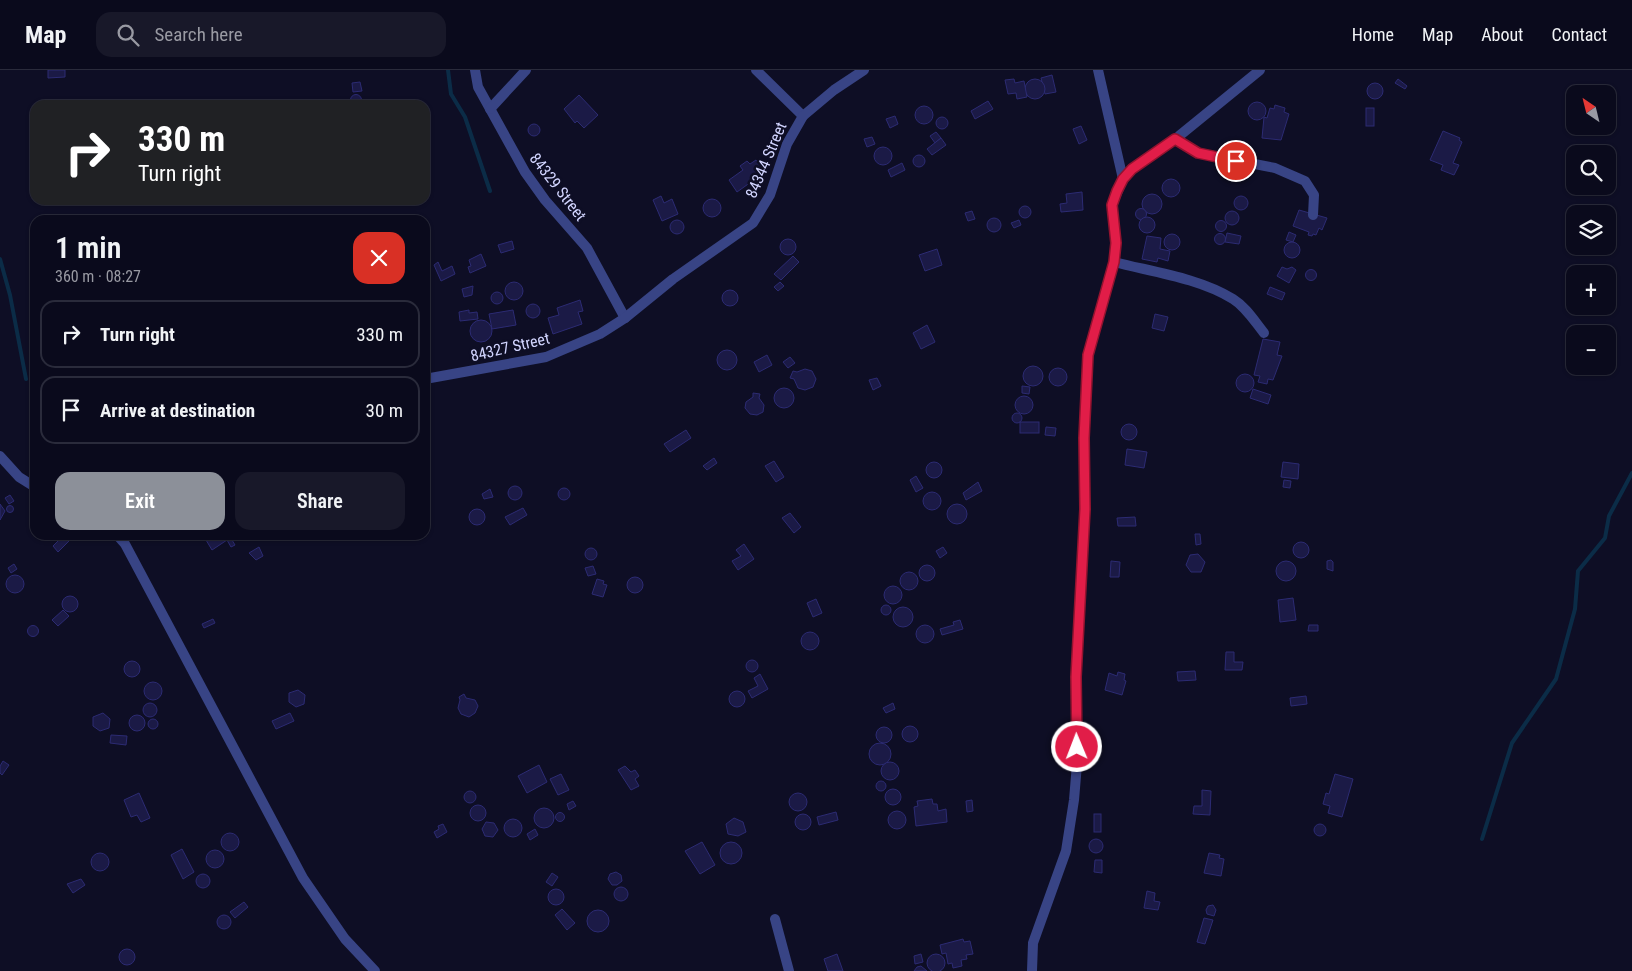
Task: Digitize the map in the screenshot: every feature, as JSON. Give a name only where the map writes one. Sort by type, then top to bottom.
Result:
[{"type":"street","name":"84329 Street","points":[[475,70],[478,87],[525,172],[545,200],[587,248],[625,318]]},
{"type":"street","points":[[490,110],[526,70]]},
{"type":"street","points":[[756,70],[802,116]]},
{"type":"street","name":"84344 Street","points":[[625,318],[673,278],[753,223],[770,195],[787,144],[802,116],[834,90],[864,70]]},
{"type":"street","points":[[1098,70],[1123,179]]},
{"type":"street","points":[[1032,971],[1033,943],[1066,851],[1074,800],[1077,764],[1076,677],[1085,509],[1084,438],[1088,355],[1114,262],[1116,243],[1112,205],[1123,179],[1142,160],[1175,139],[1260,70]]},
{"type":"street","points":[[1175,139],[1198,153],[1275,168],[1305,181],[1314,195],[1312,216]]},
{"type":"street","points":[[1114,262],[1197,284],[1232,299],[1244,308],[1264,333]]},
{"type":"street","name":"84327 Street","points":[[430,378],[546,357],[600,334],[625,318]]},
{"type":"street","points":[[0,456],[19,477],[30,484]]},
{"type":"street","points":[[121,540],[205,692],[303,878],[345,939],[375,971]]},
{"type":"street","points":[[775,919],[789,971]]},
{"type":"building","points":[[48,70],[65,70],[65,77],[48,78]]},
{"type":"building","points":[[1052,75],[1056,92],[1045,94],[1041,78]]},
{"type":"building","points":[[1014,79],[1015,83],[1024,81],[1027,97],[1017,99],[1016,93],[1008,94],[1005,80]]},
{"type":"building","points":[[1035,79],[1042,82],[1045,89],[1042,96],[1035,99],[1028,96],[1025,89],[1028,82]]},
{"type":"building","points":[[1398,79],[1407,86],[1405,89],[1395,83]]},
{"type":"building","points":[[360,82],[362,91],[353,92],[352,83]]},
{"type":"building","points":[[1372,83],[1378,83],[1383,88],[1381,97],[1372,99],[1367,94],[1367,88]]},
{"type":"building","points":[[356,94],[362,100],[350,100]]},
{"type":"building","points":[[579,95],[598,115],[584,128],[577,121],[575,123],[564,109]]},
{"type":"building","points":[[988,101],[993,109],[975,119],[971,111]]},
{"type":"building","points":[[1257,102],[1263,105],[1266,111],[1263,117],[1257,120],[1251,117],[1248,111],[1251,105]]},
{"type":"building","points":[[1275,105],[1285,108],[1284,112],[1289,114],[1281,140],[1262,138],[1264,117],[1267,118],[1270,108],[1274,109]]},
{"type":"building","points":[[920,106],[928,106],[933,111],[931,122],[920,124],[915,119],[915,111]]},
{"type":"building","points":[[1366,108],[1374,108],[1374,126],[1366,126]]},
{"type":"building","points":[[895,116],[898,124],[890,128],[886,119]]},
{"type":"building","points":[[940,117],[944,117],[948,123],[944,129],[940,129],[936,125],[936,121]]},
{"type":"building","points":[[532,124],[536,124],[540,130],[536,136],[532,136],[528,132],[528,128]]},
{"type":"building","points":[[1081,126],[1087,140],[1079,144],[1073,129]]},
{"type":"building","points":[[1443,131],[1460,138],[1459,140],[1462,142],[1453,163],[1459,165],[1454,175],[1441,170],[1443,165],[1430,160]]},
{"type":"building","points":[[936,132],[941,138],[935,143],[930,136]]},
{"type":"building","points":[[872,137],[875,144],[867,147],[864,139]]},
{"type":"building","points":[[941,138],[946,145],[932,155],[927,149]]},
{"type":"building","points":[[883,147],[889,150],[892,156],[889,162],[883,165],[877,162],[874,156],[877,150]]},
{"type":"building","points":[[917,155],[921,155],[925,161],[921,167],[917,167],[913,163],[913,159]]},
{"type":"building","points":[[756,160],[765,172],[737,192],[729,180],[743,170],[740,166],[747,161],[750,164]]},
{"type":"building","points":[[902,163],[905,170],[891,177],[888,170]]},
{"type":"building","points":[[1171,179],[1177,182],[1180,188],[1177,194],[1171,197],[1165,194],[1162,188],[1165,182]]},
{"type":"building","points":[[1082,192],[1083,210],[1061,212],[1060,204],[1067,203],[1066,194]]},
{"type":"building","points":[[1148,194],[1156,194],[1162,200],[1162,208],[1156,214],[1148,214],[1142,208],[1142,200]]},
{"type":"building","points":[[661,196],[664,203],[672,199],[678,214],[662,221],[653,200]]},
{"type":"building","points":[[1238,196],[1244,196],[1248,203],[1244,210],[1238,210],[1234,206],[1234,200]]},
{"type":"building","points":[[708,199],[716,199],[721,204],[719,215],[708,217],[703,212],[703,204]]},
{"type":"building","points":[[1025,206],[1031,212],[1025,218],[1019,212]]},
{"type":"building","points":[[1139,209],[1143,209],[1146,214],[1145,218],[1139,219],[1136,216],[1136,212]]},
{"type":"building","points":[[1299,210],[1327,218],[1322,230],[1319,228],[1316,235],[1313,234],[1312,236],[1308,235],[1309,232],[1293,226]]},
{"type":"building","points":[[972,211],[975,219],[968,221],[965,213]]},
{"type":"building","points":[[1232,211],[1237,213],[1239,218],[1237,223],[1232,225],[1227,223],[1225,218],[1227,213]]},
{"type":"building","points":[[1147,217],[1153,219],[1155,225],[1153,231],[1147,233],[1141,231],[1139,225],[1141,219]]},
{"type":"building","points":[[991,218],[997,218],[1001,225],[997,232],[991,232],[987,228],[987,222]]},
{"type":"building","points":[[674,220],[680,220],[684,227],[680,234],[674,234],[670,230],[670,224]]},
{"type":"building","points":[[1019,220],[1021,225],[1014,228],[1011,223]]},
{"type":"building","points":[[1219,221],[1223,221],[1226,226],[1225,230],[1219,231],[1216,228],[1216,224]]},
{"type":"building","points":[[1289,232],[1296,235],[1293,242],[1286,240]]},
{"type":"building","points":[[1227,233],[1241,236],[1239,244],[1225,242]]},
{"type":"building","points":[[1169,234],[1175,234],[1180,239],[1178,248],[1169,250],[1164,245],[1164,239]]},
{"type":"building","points":[[1218,234],[1222,234],[1225,239],[1224,243],[1218,244],[1215,241],[1215,237]]},
{"type":"building","points":[[1147,236],[1161,238],[1160,249],[1170,251],[1168,261],[1158,258],[1157,262],[1142,259]]},
{"type":"building","points":[[788,239],[796,247],[788,255],[780,247]]},
{"type":"building","points":[[512,241],[514,249],[501,253],[498,245]]},
{"type":"building","points":[[1292,242],[1298,244],[1300,250],[1298,256],[1292,258],[1286,256],[1284,250],[1286,244]]},
{"type":"building","points":[[937,249],[942,265],[925,271],[919,255]]},
{"type":"building","points":[[481,254],[486,266],[470,273],[468,267],[471,266],[469,260]]},
{"type":"building","points":[[793,256],[799,262],[781,280],[774,274]]},
{"type":"building","points":[[438,262],[442,271],[452,266],[455,274],[441,281],[434,265]]},
{"type":"building","points":[[1282,267],[1287,269],[1292,267],[1296,270],[1289,283],[1277,276]]},
{"type":"building","points":[[1309,270],[1313,270],[1316,275],[1315,279],[1309,280],[1306,277],[1306,273]]},
{"type":"building","points":[[514,282],[520,285],[523,291],[520,297],[514,300],[508,297],[505,291],[508,285]]},
{"type":"building","points":[[780,282],[784,286],[778,291],[774,287]]},
{"type":"building","points":[[473,286],[472,295],[464,297],[462,289]]},
{"type":"building","points":[[1270,287],[1285,293],[1282,300],[1267,294]]},
{"type":"building","points":[[730,290],[736,292],[738,298],[736,304],[730,306],[724,304],[722,298],[724,292]]},
{"type":"building","points":[[499,292],[502,293],[502,303],[495,304],[492,303],[491,296],[492,293]]},
{"type":"building","points":[[580,300],[583,311],[578,312],[582,324],[553,334],[548,318],[559,315],[557,308]]},
{"type":"building","points":[[530,304],[536,304],[540,311],[536,318],[530,318],[526,314],[526,308]]},
{"type":"building","points":[[469,310],[469,313],[477,312],[478,319],[460,321],[459,312]]},
{"type":"building","points":[[513,310],[516,325],[492,329],[489,314]]},
{"type":"building","points":[[1155,314],[1168,317],[1164,331],[1152,328]]},
{"type":"building","points":[[481,320],[489,323],[492,331],[489,339],[481,342],[473,339],[470,331],[473,323]]},
{"type":"building","points":[[927,325],[935,342],[921,349],[913,333]]},
{"type":"building","points":[[1263,339],[1280,342],[1277,355],[1282,356],[1273,380],[1268,379],[1267,384],[1258,382],[1260,376],[1254,375]]},
{"type":"building","points":[[727,350],[734,353],[737,360],[734,367],[727,370],[720,367],[717,360],[720,353]]},
{"type":"building","points":[[767,355],[772,365],[759,372],[754,362]]},
{"type":"building","points":[[790,357],[795,363],[788,368],[783,362]]},
{"type":"building","points":[[1033,366],[1040,369],[1043,376],[1040,383],[1033,386],[1026,383],[1023,376],[1026,369]]},
{"type":"building","points":[[1058,368],[1064,371],[1067,377],[1064,383],[1058,386],[1052,383],[1049,377],[1052,371]]},
{"type":"building","points":[[805,369],[812,371],[816,379],[813,387],[805,390],[798,388],[794,379],[790,378],[793,371],[797,372]]},
{"type":"building","points":[[1241,374],[1249,374],[1254,379],[1252,390],[1241,392],[1236,387],[1236,379]]},
{"type":"building","points":[[877,378],[881,386],[873,390],[869,380]]},
{"type":"building","points":[[1022,386],[1030,387],[1029,394],[1022,393]]},
{"type":"building","points":[[784,388],[791,391],[794,398],[791,405],[784,408],[777,405],[774,398],[777,391]]},
{"type":"building","points":[[1253,389],[1271,395],[1268,404],[1250,398]]},
{"type":"building","points":[[753,393],[760,394],[759,398],[764,405],[763,412],[757,415],[750,414],[745,408],[746,402],[753,397]]},
{"type":"building","points":[[1024,396],[1030,399],[1033,405],[1030,411],[1024,414],[1018,411],[1015,405],[1018,399]]},
{"type":"building","points":[[1015,413],[1019,413],[1022,418],[1021,422],[1015,423],[1012,420],[1012,416]]},
{"type":"building","points":[[1020,422],[1039,422],[1039,433],[1020,433]]},
{"type":"building","points":[[1126,424],[1132,424],[1137,429],[1135,438],[1126,440],[1121,435],[1121,429]]},
{"type":"building","points":[[1046,427],[1056,428],[1055,436],[1045,435]]},
{"type":"building","points":[[686,430],[691,438],[670,452],[664,444]]},
{"type":"building","points":[[1127,449],[1147,452],[1144,468],[1125,465]]},
{"type":"building","points":[[714,458],[717,463],[707,470],[703,466]]},
{"type":"building","points":[[774,461],[784,477],[776,482],[765,466]]},
{"type":"building","points":[[931,462],[937,462],[942,467],[940,476],[931,478],[926,473],[926,467]]},
{"type":"building","points":[[1283,462],[1299,464],[1298,479],[1281,477]]},
{"type":"building","points":[[916,476],[923,488],[916,492],[910,480]]},
{"type":"building","points":[[1284,480],[1291,481],[1290,488],[1283,487]]},
{"type":"building","points":[[978,482],[982,491],[966,500],[963,493]]},
{"type":"building","points":[[512,486],[518,486],[522,493],[518,500],[512,500],[508,496],[508,490]]},
{"type":"building","points":[[564,488],[570,494],[564,500],[558,494]]},
{"type":"building","points":[[490,489],[493,497],[484,499],[482,494]]},
{"type":"building","points":[[932,492],[938,495],[941,501],[938,507],[932,510],[926,507],[923,501],[926,495]]},
{"type":"building","points":[[10,495],[14,501],[9,504],[5,498]]},
{"type":"building","points":[[0,504],[5,511],[0,520]]},
{"type":"building","points":[[953,504],[961,504],[967,510],[967,518],[961,524],[953,524],[947,518],[947,510]]},
{"type":"building","points":[[10,505],[14,509],[10,513],[6,509]]},
{"type":"building","points":[[523,508],[527,515],[510,525],[505,517]]},
{"type":"building","points":[[477,509],[485,517],[477,525],[469,517]]},
{"type":"building","points":[[790,513],[801,527],[794,533],[782,518]]},
{"type":"building","points":[[1135,517],[1136,526],[1118,526],[1117,518]]},
{"type":"building","points":[[1195,534],[1200,534],[1201,544],[1196,545]]},
{"type":"building","points":[[59,540],[70,540],[58,552],[53,546]]},
{"type":"building","points":[[206,540],[227,540],[212,550]]},
{"type":"building","points":[[227,540],[232,540],[235,545],[231,547]]},
{"type":"building","points":[[1301,542],[1307,544],[1309,550],[1307,556],[1301,558],[1295,556],[1293,550],[1295,544]]},
{"type":"building","points":[[744,544],[754,559],[738,570],[732,561],[741,556],[736,550]]},
{"type":"building","points":[[259,547],[263,556],[256,560],[249,553]]},
{"type":"building","points":[[943,547],[947,553],[940,558],[936,551]]},
{"type":"building","points":[[589,548],[593,548],[597,554],[593,560],[589,560],[585,556],[585,552]]},
{"type":"building","points":[[1198,554],[1205,562],[1201,572],[1191,572],[1186,565],[1190,555]]},
{"type":"building","points":[[1331,560],[1333,562],[1333,571],[1327,569],[1327,561]]},
{"type":"building","points":[[1111,561],[1120,562],[1119,577],[1110,577]]},
{"type":"building","points":[[1286,561],[1293,564],[1296,571],[1293,578],[1286,581],[1279,578],[1276,571],[1279,564]]},
{"type":"building","points":[[14,564],[17,569],[11,573],[8,568]]},
{"type":"building","points":[[927,565],[935,573],[927,581],[919,573]]},
{"type":"building","points":[[593,566],[596,574],[588,576],[585,568]]},
{"type":"building","points":[[909,572],[915,575],[918,581],[915,587],[909,590],[903,587],[900,581],[903,575]]},
{"type":"building","points":[[15,575],[21,578],[24,584],[21,590],[15,593],[9,590],[6,584],[9,578]]},
{"type":"building","points":[[635,577],[643,585],[635,593],[627,585]]},
{"type":"building","points":[[597,579],[604,581],[603,584],[607,585],[603,597],[592,594]]},
{"type":"building","points":[[893,586],[899,589],[902,595],[899,601],[893,604],[887,601],[884,595],[887,589]]},
{"type":"building","points":[[70,596],[76,598],[78,604],[76,610],[70,612],[64,610],[62,604],[64,598]]},
{"type":"building","points":[[1293,598],[1296,620],[1280,622],[1278,600]]},
{"type":"building","points":[[816,599],[822,613],[813,617],[807,603]]},
{"type":"building","points":[[884,605],[888,605],[891,610],[890,614],[884,615],[881,612],[881,608]]},
{"type":"building","points":[[899,607],[907,607],[913,613],[913,621],[907,627],[899,627],[893,621],[893,613]]},
{"type":"building","points":[[63,610],[69,616],[58,626],[52,620]]},
{"type":"building","points":[[213,619],[215,623],[204,628],[202,624]]},
{"type":"building","points":[[960,620],[963,629],[942,635],[940,629],[954,625],[953,622]]},
{"type":"building","points":[[921,625],[929,625],[934,630],[932,641],[921,643],[916,638],[916,630]]},
{"type":"building","points":[[1309,625],[1318,625],[1318,631],[1308,631]]},
{"type":"building","points":[[31,626],[35,626],[38,631],[37,635],[31,636],[28,633],[28,629]]},
{"type":"building","points":[[810,632],[818,637],[819,641],[814,649],[810,650],[802,645],[801,641],[806,633]]},
{"type":"building","points":[[1226,652],[1234,652],[1234,662],[1243,662],[1242,670],[1225,670]]},
{"type":"building","points":[[750,660],[754,660],[758,666],[754,672],[750,672],[746,668],[746,664]]},
{"type":"building","points":[[132,661],[138,663],[140,669],[138,675],[132,677],[126,675],[124,669],[126,663]]},
{"type":"building","points":[[1195,671],[1196,680],[1178,681],[1177,672]]},
{"type":"building","points":[[1118,672],[1125,674],[1124,680],[1126,681],[1122,695],[1105,690],[1109,673],[1117,676]]},
{"type":"building","points":[[760,674],[768,689],[752,698],[748,691],[758,686],[754,678]]},
{"type":"building","points":[[153,682],[159,685],[162,691],[159,697],[153,700],[147,697],[144,691],[147,685]]},
{"type":"building","points":[[298,690],[305,695],[304,704],[296,707],[289,702],[289,693]]},
{"type":"building","points":[[734,691],[740,691],[745,696],[743,705],[734,707],[729,702],[729,696]]},
{"type":"building","points":[[464,694],[466,698],[475,700],[478,706],[475,713],[469,717],[461,714],[458,708],[459,697]]},
{"type":"building","points":[[1306,696],[1307,704],[1291,706],[1290,698]]},
{"type":"building","points":[[147,703],[153,703],[157,710],[153,717],[147,717],[143,713],[143,707]]},
{"type":"building","points":[[893,703],[895,709],[886,713],[883,708]]},
{"type":"building","points":[[103,713],[110,719],[109,728],[100,731],[93,726],[93,717]]},
{"type":"building","points":[[290,713],[294,721],[276,729],[272,721]]},
{"type":"building","points":[[137,715],[143,717],[145,723],[143,729],[137,731],[131,729],[129,723],[131,717]]},
{"type":"building","points":[[153,719],[158,724],[153,729],[148,724]]},
{"type":"building","points":[[910,726],[916,728],[918,734],[916,740],[910,742],[904,740],[902,734],[904,728]]},
{"type":"building","points":[[881,727],[887,727],[892,732],[890,741],[881,743],[876,738],[876,732]]},
{"type":"building","points":[[111,735],[127,736],[126,745],[110,743]]},
{"type":"building","points":[[880,743],[890,750],[891,754],[884,764],[880,765],[870,758],[869,754],[876,744]]},
{"type":"building","points":[[3,761],[9,765],[2,775],[0,773],[0,766]]},
{"type":"building","points":[[890,762],[898,767],[899,771],[894,779],[890,780],[882,775],[881,771],[886,763]]},
{"type":"building","points":[[539,765],[547,782],[527,793],[518,776]]},
{"type":"building","points":[[625,766],[631,772],[635,770],[639,776],[635,779],[639,786],[631,790],[618,770]]},
{"type":"building","points":[[561,774],[569,790],[558,795],[550,779]]},
{"type":"building","points":[[1335,774],[1353,779],[1342,817],[1328,813],[1330,806],[1323,804],[1326,793],[1329,794]]},
{"type":"building","points":[[879,781],[883,781],[886,786],[883,791],[879,791],[876,788],[876,784]]},
{"type":"building","points":[[893,789],[899,791],[901,797],[899,803],[893,805],[887,803],[885,797],[887,791]]},
{"type":"building","points":[[1202,790],[1211,791],[1210,815],[1193,814],[1194,806],[1202,806]]},
{"type":"building","points":[[472,791],[475,792],[475,802],[468,803],[465,802],[464,795],[465,792]]},
{"type":"building","points":[[139,793],[150,818],[141,822],[137,815],[131,817],[124,800]]},
{"type":"building","points":[[794,793],[802,793],[807,798],[805,809],[794,811],[789,806],[789,798]]},
{"type":"building","points":[[932,799],[933,804],[937,804],[938,811],[946,809],[947,822],[916,826],[914,807],[918,806],[917,801]]},
{"type":"building","points":[[972,800],[973,811],[967,812],[966,801]]},
{"type":"building","points":[[573,801],[576,806],[569,810],[567,804]]},
{"type":"building","points":[[475,805],[481,805],[486,810],[484,819],[475,821],[470,816],[470,810]]},
{"type":"building","points":[[544,808],[551,811],[554,818],[551,825],[544,828],[537,825],[534,818],[537,811]]},
{"type":"building","points":[[897,811],[903,814],[906,820],[903,826],[897,829],[891,826],[888,820],[891,814]]},
{"type":"building","points":[[836,812],[838,820],[819,825],[817,817]]},
{"type":"building","points":[[560,813],[564,817],[560,821],[556,817]]},
{"type":"building","points":[[803,814],[809,816],[811,822],[809,828],[803,830],[797,828],[795,822],[797,816]]},
{"type":"building","points":[[1094,814],[1101,814],[1101,832],[1094,832]]},
{"type":"building","points":[[734,818],[743,822],[746,832],[738,836],[728,834],[726,824]]},
{"type":"building","points":[[513,819],[519,822],[522,828],[519,834],[513,837],[507,834],[504,828],[507,822]]},
{"type":"building","points":[[486,822],[494,823],[498,830],[493,837],[485,836],[482,829]]},
{"type":"building","points":[[443,824],[447,832],[437,838],[434,832],[439,829],[438,826]]},
{"type":"building","points":[[1318,824],[1322,824],[1326,830],[1322,836],[1318,836],[1314,832],[1314,828]]},
{"type":"building","points":[[535,829],[538,835],[530,840],[527,834]]},
{"type":"building","points":[[226,833],[234,833],[239,838],[237,849],[226,851],[221,846],[221,838]]},
{"type":"building","points":[[1093,839],[1099,839],[1103,846],[1099,853],[1093,853],[1089,849],[1089,843]]},
{"type":"building","points":[[702,842],[715,865],[700,874],[685,851]]},
{"type":"building","points":[[731,842],[739,845],[742,853],[739,861],[731,864],[723,861],[720,853],[723,845]]},
{"type":"building","points":[[182,849],[194,872],[183,879],[171,855]]},
{"type":"building","points":[[215,850],[221,853],[224,859],[221,865],[215,868],[209,865],[206,859],[209,853]]},
{"type":"building","points":[[100,853],[106,856],[109,862],[106,868],[100,871],[94,868],[91,862],[94,856]]},
{"type":"building","points":[[1209,853],[1220,855],[1219,858],[1224,859],[1221,876],[1204,873]]},
{"type":"building","points":[[1095,860],[1102,860],[1102,873],[1094,872]]},
{"type":"building","points":[[616,872],[621,875],[622,881],[617,885],[612,885],[608,879],[610,874]]},
{"type":"building","points":[[552,873],[558,877],[552,886],[546,882]]},
{"type":"building","points":[[203,874],[208,876],[210,881],[208,886],[203,888],[198,886],[196,881],[198,876]]},
{"type":"building","points":[[81,879],[85,885],[73,893],[67,884]]},
{"type":"building","points":[[618,887],[624,887],[628,894],[624,901],[618,901],[614,897],[614,891]]},
{"type":"building","points":[[556,889],[562,891],[564,897],[562,903],[556,905],[550,903],[548,897],[550,891]]},
{"type":"building","points":[[1147,891],[1155,893],[1154,901],[1160,902],[1158,910],[1144,908]]},
{"type":"building","points":[[244,902],[248,907],[235,918],[230,912]]},
{"type":"building","points":[[1213,905],[1216,910],[1214,916],[1207,914],[1206,910],[1208,906]]},
{"type":"building","points":[[562,909],[575,923],[567,930],[555,915]]},
{"type":"building","points":[[598,910],[608,917],[609,921],[602,931],[598,932],[588,925],[587,921],[594,911]]},
{"type":"building","points":[[224,915],[229,917],[231,922],[229,927],[224,929],[219,927],[217,922],[219,917]]},
{"type":"building","points":[[1204,918],[1213,920],[1205,944],[1197,942]]},
{"type":"building","points":[[963,939],[964,942],[970,941],[973,954],[966,955],[967,959],[961,960],[962,966],[953,968],[952,963],[948,964],[946,953],[942,954],[940,945]]},
{"type":"building","points":[[127,949],[135,957],[127,965],[119,957]]},
{"type":"building","points":[[837,954],[843,971],[828,971],[824,959]]},
{"type":"building","points":[[921,954],[923,962],[915,964],[914,956]]},
{"type":"building","points":[[936,954],[942,957],[945,963],[942,969],[936,972],[930,969],[927,963],[930,957]]},
{"type":"building","points":[[921,966],[927,971],[914,971],[917,967]]},
{"type":"waterway","points":[[448,70],[451,94],[465,117],[490,191]]},
{"type":"waterway","points":[[0,259],[10,295],[26,379]]},
{"type":"waterway","points":[[1482,839],[1512,743],[1556,679],[1575,609],[1578,571],[1605,538],[1609,516],[1632,473]]},
{"type":"route","points":[[1077,747],[1076,677],[1085,509],[1084,438],[1088,355],[1114,262],[1116,243],[1112,205],[1123,179],[1132,169],[1142,160],[1175,139],[1198,153],[1236,161]]}]
